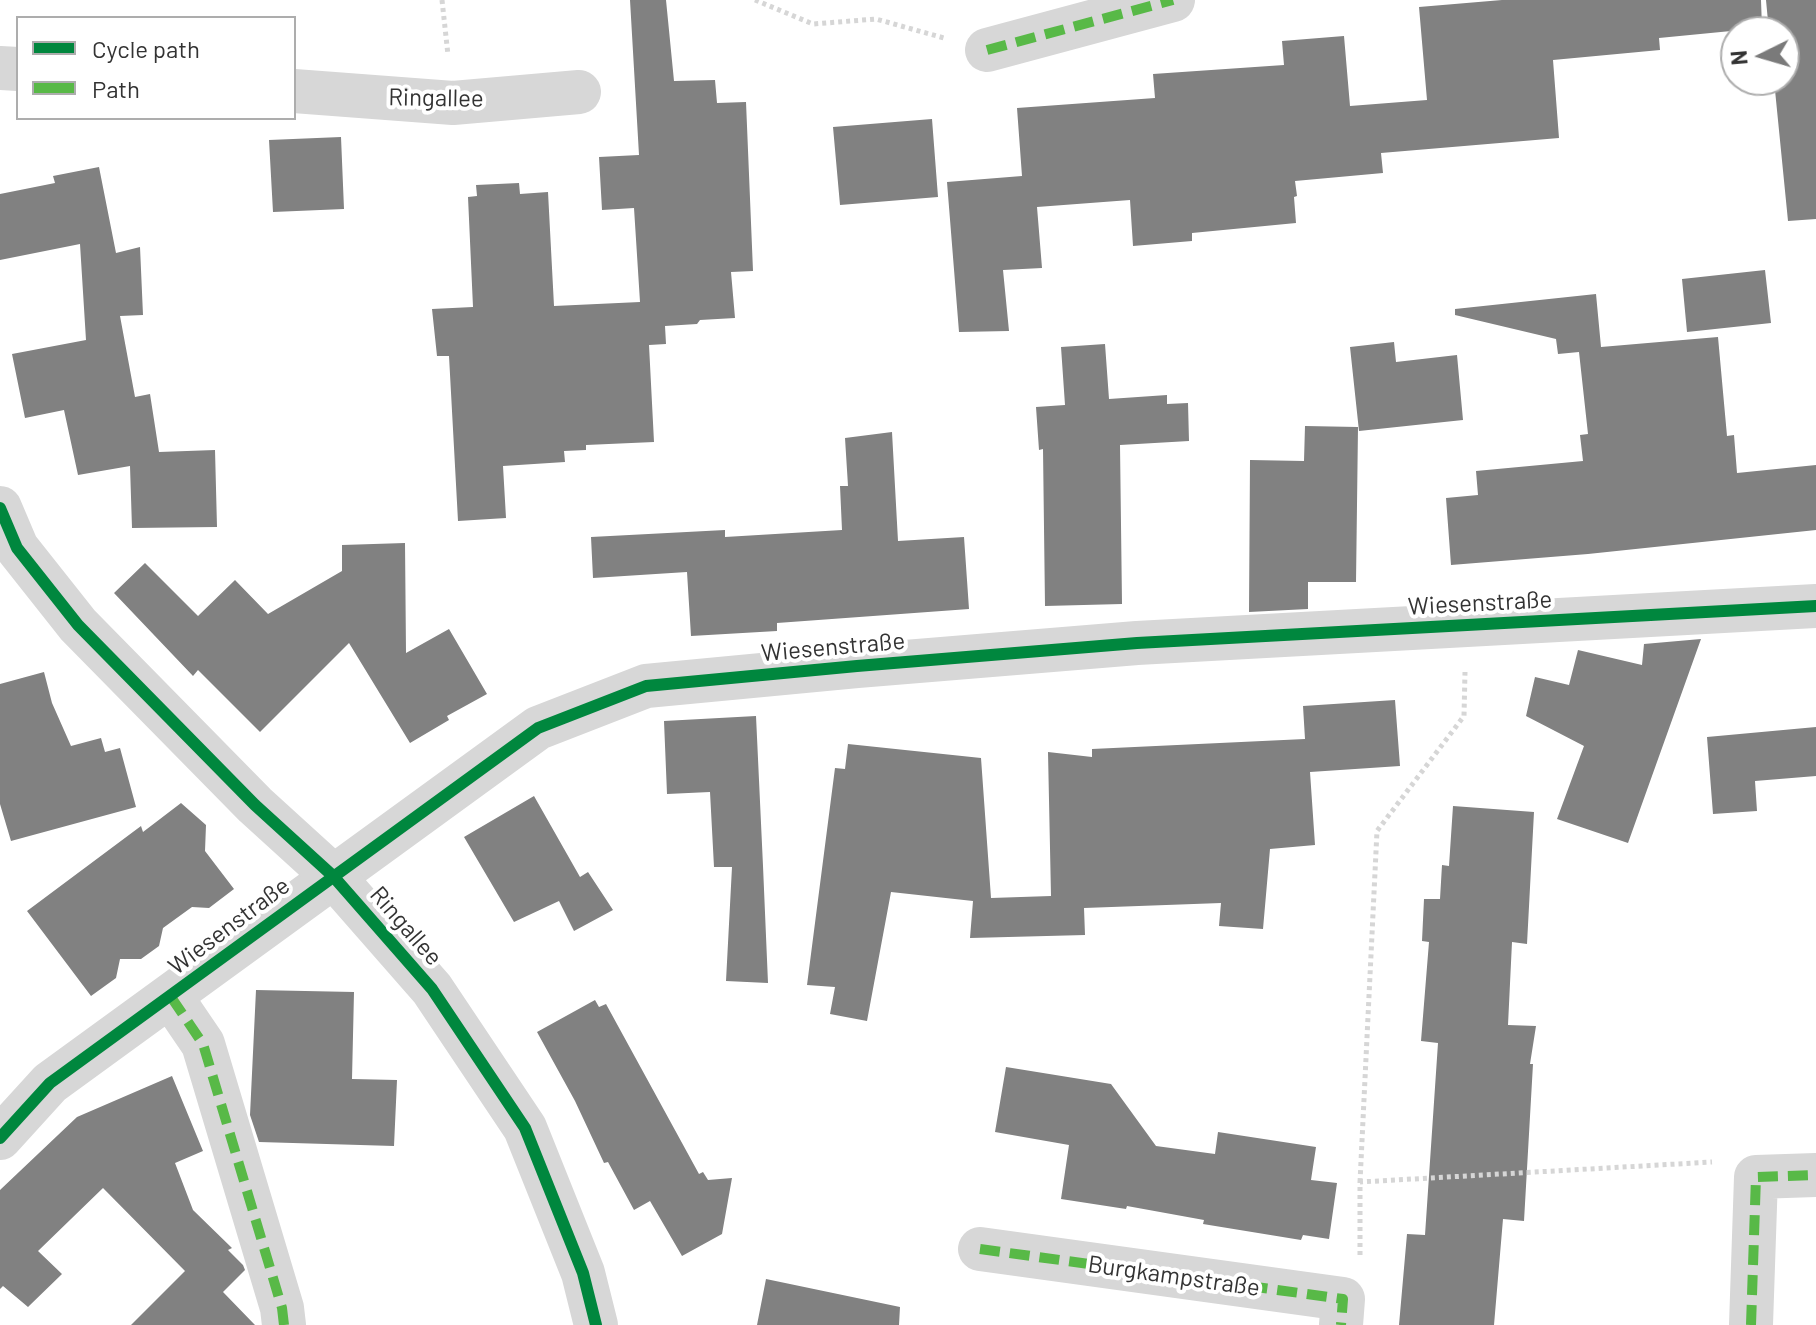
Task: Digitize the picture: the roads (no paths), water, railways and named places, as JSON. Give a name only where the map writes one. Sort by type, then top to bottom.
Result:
[{"type":"street","points":[[987,50],[1173,0]]},
{"type":"street","name":"Ringallee","points":[[296,91],[453,103],[579,92]]},
{"type":"street","name":"Ringallee","points":[[0,508],[9,551],[255,805],[333,876],[432,989],[525,1128],[583,1273],[596,1325]]},
{"type":"street","name":"Wiesenstraße","points":[[0,1138],[50,1083],[538,728],[646,686],[1137,643],[1816,606]]},
{"type":"street","name":"Wiesenstraße","points":[[171,997],[203,1044],[282,1308],[284,1325]]},
{"type":"street","points":[[1751,1325],[1756,1177],[1816,1175]]},
{"type":"street","name":"Burgkampstraße","points":[[980,1249],[1342,1312]]}]
